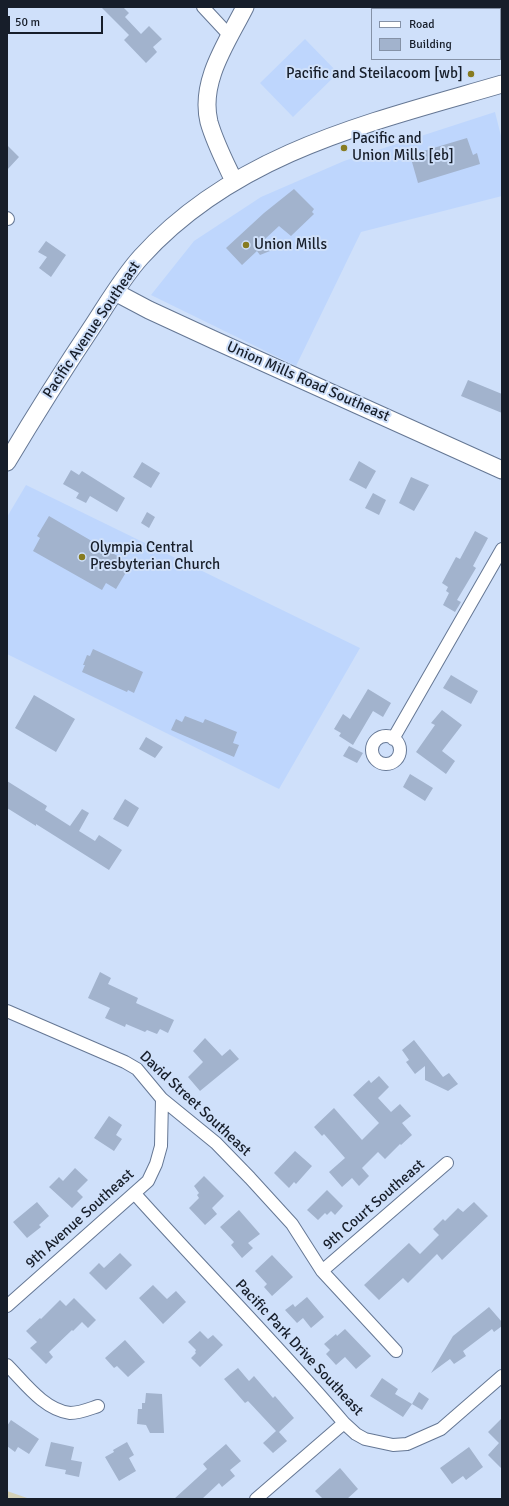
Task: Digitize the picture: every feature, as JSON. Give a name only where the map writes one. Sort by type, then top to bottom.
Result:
[{"type":"main road","points":[[234,181],[215,139],[209,121],[207,104],[209,85],[216,63],[245,7]]},
{"type":"main road","name":"Pacific Avenue Southeast","points":[[7,462],[30,423],[115,292],[141,258],[173,226],[197,205],[234,181],[274,161],[335,134],[502,84]]},
{"type":"main road","name":"Union Mills Road Southeast","points":[[115,292],[149,310],[214,340],[502,470]]},
{"type":"street","points":[[203,7],[230,36]]},
{"type":"street","points":[[393,739],[502,549]]},
{"type":"street","name":"David Street Southeast","points":[[7,1011],[125,1062],[137,1069],[162,1099],[216,1143],[250,1178],[292,1224],[322,1271],[396,1351]]},
{"type":"street","name":"9th Avenue Southeast","points":[[7,1306],[148,1181],[156,1164],[161,1146],[162,1099]]},
{"type":"street","name":"9th Court Southeast","points":[[322,1271],[447,1163]]},
{"type":"street","name":"Pacific Park Drive Southeast","points":[[134,1194],[193,1259],[268,1337],[344,1423],[356,1434],[366,1439],[393,1445],[407,1444],[441,1429],[502,1376]]},
{"type":"street","points":[[7,1365],[37,1396],[53,1407],[70,1413],[84,1411],[98,1406]]},
{"type":"street","points":[[256,1499],[344,1423]]},
{"type":"shaded area","points":[[305,39],[338,73],[293,117],[260,83]]},
{"type":"shaded area","points":[[495,112],[502,140],[502,196],[361,232],[296,366],[151,295],[194,241],[261,197],[344,161]]},
{"type":"shaded area","points":[[26,485],[360,648],[279,789],[7,654],[7,517]]},
{"type":"shaded area","points":[[7,1491],[30,1499],[7,1499]]},
{"type":"building","points":[[101,7],[123,7],[129,13],[125,17],[141,34],[149,26],[162,39],[153,47],[157,52],[146,63],[124,40],[129,35]]},
{"type":"building","points":[[467,138],[473,155],[477,153],[480,164],[418,183],[410,155]]},
{"type":"building","points":[[7,145],[19,157],[7,170]]},
{"type":"building","points":[[294,189],[314,209],[312,212],[314,214],[291,236],[279,226],[265,239],[275,249],[260,255],[257,251],[242,265],[226,248],[264,213]]},
{"type":"building","points":[[46,241],[66,255],[51,277],[39,268],[47,257],[38,252]]},
{"type":"building","points":[[468,380],[502,394],[502,413],[461,396]]},
{"type":"building","points":[[359,461],[376,471],[366,489],[349,480]]},
{"type":"building","points":[[142,462],[160,473],[151,488],[133,477]]},
{"type":"building","points":[[71,470],[79,475],[82,471],[125,498],[117,512],[90,496],[86,503],[76,498],[79,493],[63,484]]},
{"type":"building","points":[[411,477],[429,485],[414,511],[399,503]]},
{"type":"building","points":[[373,493],[386,500],[379,515],[365,508]]},
{"type":"building","points":[[147,512],[155,517],[149,528],[141,523]]},
{"type":"building","name":"Olympia Central Presbyterian Church","points":[[49,516],[131,564],[116,589],[106,583],[102,590],[33,551],[40,538],[37,536]]},
{"type":"building","points":[[475,531],[488,538],[473,566],[476,568],[457,600],[461,602],[455,612],[443,605],[449,593],[446,591],[448,587],[442,583],[456,557],[460,559]]},
{"type":"building","points":[[93,649],[143,672],[134,693],[128,690],[127,692],[82,672],[87,655],[90,656]]},
{"type":"building","points":[[451,675],[478,691],[471,704],[443,688]]},
{"type":"building","points":[[368,689],[391,703],[383,717],[373,711],[353,745],[339,736],[341,733],[334,729],[343,714],[350,719]]},
{"type":"building","points":[[34,695],[75,719],[56,752],[15,728]]},
{"type":"building","points":[[442,710],[462,725],[442,751],[455,761],[446,774],[416,752],[435,725],[431,723]]},
{"type":"building","points":[[185,716],[203,723],[205,719],[237,732],[233,743],[239,745],[234,757],[171,730],[176,719],[182,722]]},
{"type":"building","points":[[146,737],[163,747],[155,758],[139,749]]},
{"type":"building","points":[[349,746],[363,753],[357,763],[343,756]]},
{"type":"building","points":[[410,774],[433,788],[425,801],[403,787]]},
{"type":"building","points":[[7,781],[47,806],[45,810],[70,826],[82,809],[89,813],[79,831],[95,841],[99,835],[122,850],[109,870],[36,824],[36,826],[7,808]]},
{"type":"building","points":[[125,799],[139,808],[128,827],[113,819]]},
{"type":"building","points":[[100,972],[111,978],[108,984],[138,998],[136,1003],[174,1020],[168,1033],[160,1029],[157,1034],[147,1030],[145,1032],[126,1024],[125,1027],[105,1018],[110,1008],[88,998]]},
{"type":"building","points":[[205,1038],[222,1056],[230,1049],[239,1059],[200,1091],[188,1077],[203,1062],[193,1051]]},
{"type":"building","points":[[414,1040],[443,1077],[449,1073],[458,1084],[448,1091],[425,1080],[425,1066],[415,1074],[406,1062],[409,1060],[402,1050]]},
{"type":"building","points":[[379,1076],[389,1087],[378,1098],[391,1112],[400,1104],[411,1116],[402,1123],[412,1135],[401,1145],[400,1144],[385,1159],[378,1152],[362,1168],[369,1176],[359,1186],[352,1178],[342,1187],[329,1172],[345,1158],[324,1134],[322,1136],[314,1127],[334,1108],[362,1140],[379,1123],[353,1095],[369,1080],[371,1083]]},
{"type":"building","points":[[109,1116],[122,1125],[116,1135],[122,1139],[114,1151],[94,1138]]},
{"type":"building","points":[[295,1151],[312,1166],[296,1184],[294,1182],[289,1188],[274,1173]]},
{"type":"building","points":[[75,1168],[88,1180],[77,1191],[83,1197],[72,1208],[49,1187],[59,1177],[63,1181]]},
{"type":"building","points":[[204,1176],[224,1196],[212,1208],[217,1214],[205,1225],[189,1208],[199,1198],[197,1195],[199,1193],[194,1186]]},
{"type":"building","points":[[327,1190],[343,1206],[335,1215],[331,1211],[327,1215],[325,1213],[318,1220],[307,1210]]},
{"type":"building","points":[[37,1202],[49,1216],[39,1225],[41,1227],[27,1238],[13,1222]]},
{"type":"building","points":[[474,1202],[488,1216],[442,1260],[437,1254],[408,1283],[403,1278],[379,1300],[364,1285],[409,1243],[420,1254],[439,1235],[433,1229],[443,1219],[445,1221],[458,1208],[463,1212]]},
{"type":"building","points":[[239,1210],[260,1234],[248,1243],[253,1248],[242,1258],[231,1245],[234,1242],[220,1227]]},
{"type":"building","points":[[120,1253],[132,1265],[106,1290],[89,1273],[99,1263],[104,1268]]},
{"type":"building","points":[[272,1255],[293,1277],[272,1296],[264,1287],[267,1284],[255,1271]]},
{"type":"building","points":[[153,1285],[167,1299],[176,1291],[186,1302],[163,1324],[139,1298]]},
{"type":"building","points":[[307,1297],[324,1317],[311,1328],[303,1318],[297,1323],[285,1310],[293,1304],[295,1307]]},
{"type":"building","points":[[74,1298],[96,1320],[88,1328],[82,1322],[73,1331],[72,1330],[49,1352],[53,1357],[46,1364],[30,1348],[37,1342],[26,1331],[40,1318],[41,1319],[60,1300],[66,1306]]},
{"type":"building","points":[[489,1307],[502,1322],[502,1326],[494,1332],[492,1329],[463,1351],[466,1356],[454,1364],[450,1359],[431,1373],[453,1336]]},
{"type":"building","points":[[345,1329],[371,1356],[356,1369],[345,1357],[336,1365],[326,1354],[330,1350],[324,1344]]},
{"type":"building","points":[[200,1331],[208,1339],[213,1335],[223,1345],[200,1367],[191,1358],[196,1353],[196,1350],[188,1342]]},
{"type":"building","points":[[125,1340],[145,1362],[128,1377],[117,1366],[114,1368],[105,1358]]},
{"type":"building","points":[[238,1368],[249,1381],[254,1376],[273,1398],[275,1396],[294,1418],[279,1432],[287,1441],[273,1453],[263,1443],[276,1431],[248,1401],[245,1403],[224,1379]]},
{"type":"building","points":[[382,1378],[398,1389],[395,1394],[412,1404],[403,1417],[370,1396]]},
{"type":"building","points":[[419,1392],[429,1399],[422,1410],[412,1404]]},
{"type":"building","points":[[146,1393],[162,1394],[164,1433],[150,1433],[146,1425],[137,1424],[138,1409],[142,1409],[142,1403],[145,1403]]},
{"type":"building","points":[[502,1418],[502,1469],[488,1455],[499,1443],[488,1432]]},
{"type":"building","points":[[11,1420],[39,1439],[29,1454],[18,1447],[15,1452],[7,1446],[7,1426]]},
{"type":"building","points":[[51,1442],[74,1447],[71,1460],[82,1462],[79,1477],[65,1474],[66,1470],[45,1466]]},
{"type":"building","points":[[127,1442],[134,1455],[129,1458],[136,1471],[119,1481],[105,1457],[114,1452],[113,1450]]},
{"type":"building","points":[[226,1444],[241,1461],[230,1470],[235,1476],[222,1487],[219,1483],[202,1499],[174,1499],[207,1469],[203,1464]]},
{"type":"building","points":[[469,1447],[483,1467],[466,1480],[463,1476],[452,1484],[440,1468]]},
{"type":"building","points":[[340,1468],[358,1489],[347,1499],[323,1499],[315,1491]]},
{"type":"place","name":"Pacific and Steilacoom [wb]","points":[[471,74]]},
{"type":"place","name":"Pacific and Union Mills [eb]","points":[[344,148]]},
{"type":"place","name":"Union Mills","points":[[246,245]]},
{"type":"place","name":"Olympia Central Presbyterian Church","points":[[82,557]]}]
